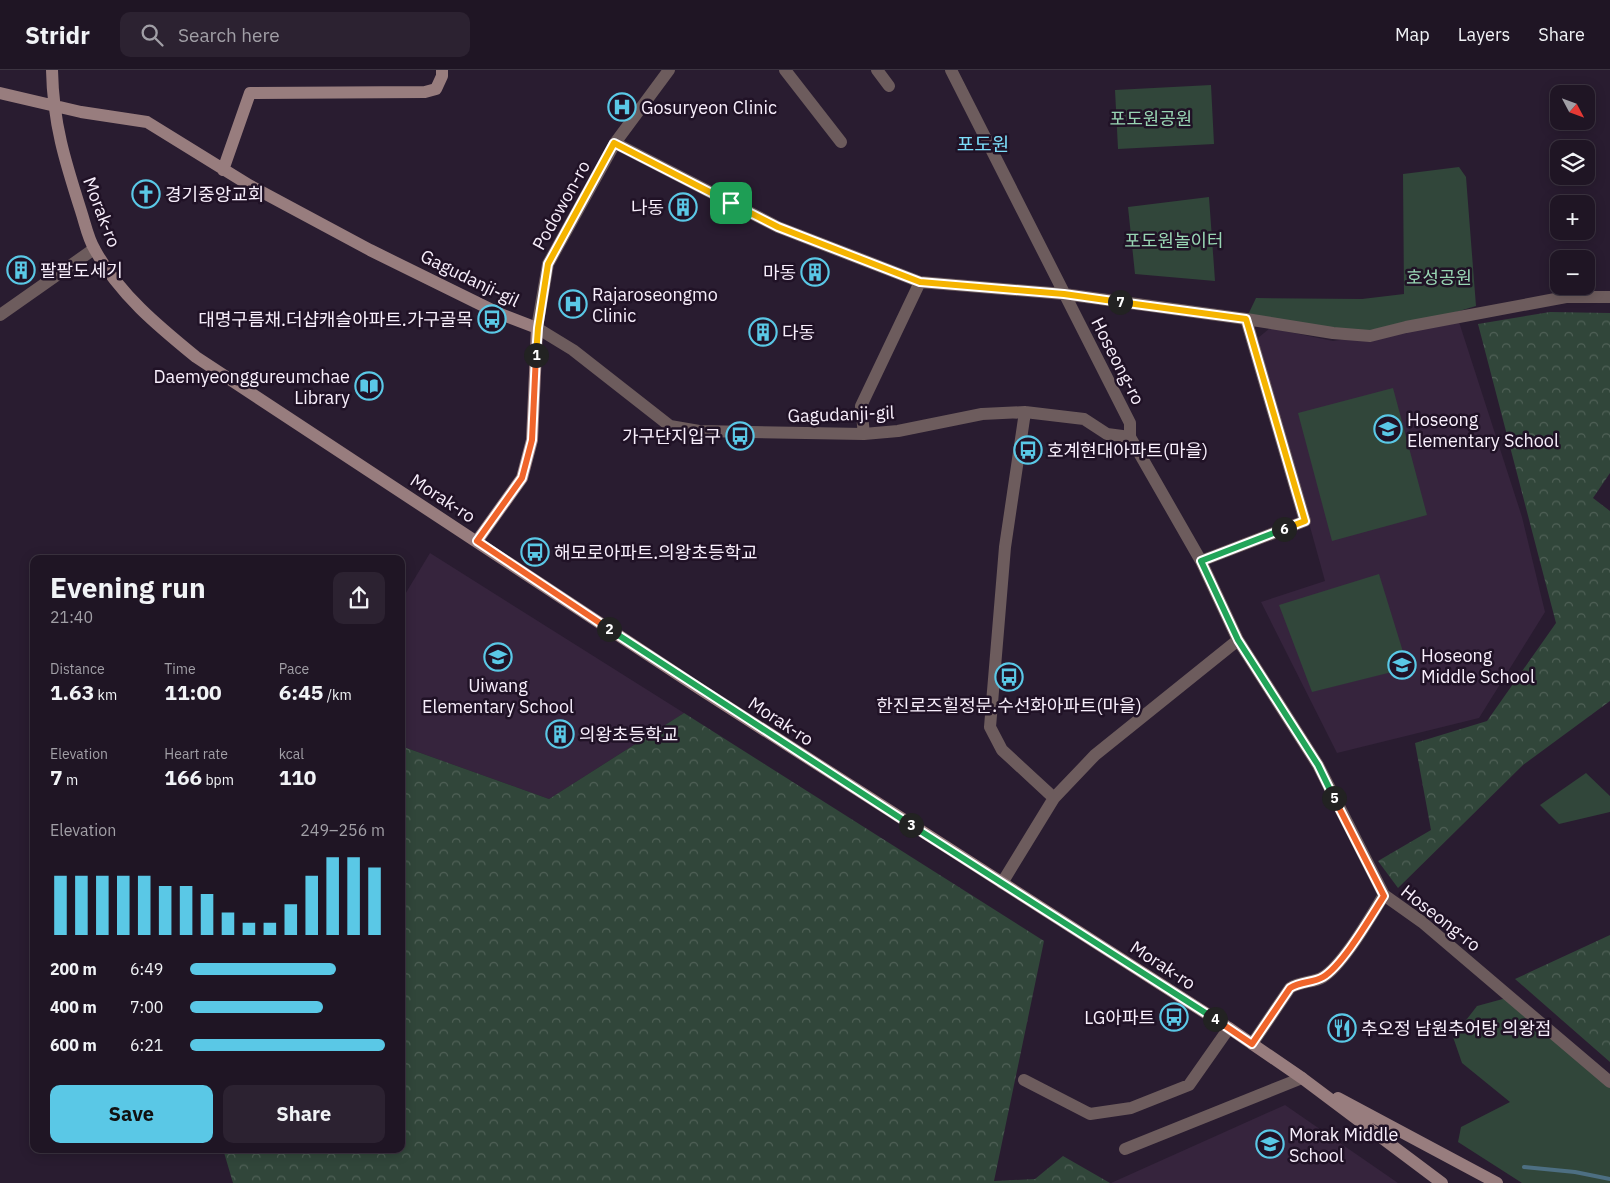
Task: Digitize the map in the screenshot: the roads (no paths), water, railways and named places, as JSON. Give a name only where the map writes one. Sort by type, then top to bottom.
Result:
[{"type":"street","name":"Morak-ro","points":[[52,70],[53,106],[64,160],[94,249],[118,285],[154,323],[196,357],[700,689],[1229,1028],[1302,1078],[1442,1183]]},
{"type":"street","points":[[223,170],[250,93],[425,92],[436,89],[442,76],[442,70]]},
{"type":"street","name":"Podowon-ro","points":[[477,541],[522,478],[532,440],[538,328],[548,264],[614,143],[669,70]]},
{"type":"street","points":[[785,70],[841,142]]},
{"type":"street","points":[[877,70],[889,86]]},
{"type":"street","name":"Hoseong-ro","points":[[950,70],[1130,423],[1130,437],[1201,561],[1238,640],[1318,765],[1384,896],[1422,922],[1610,1082]]},
{"type":"street","name":"Gagudanji-gil","points":[[0,93],[53,106],[147,122],[223,170],[370,250],[498,313],[538,328],[573,350],[670,426],[699,431],[864,434],[898,431],[982,414],[1025,412],[1084,419],[1107,434],[1130,437]]},
{"type":"street","points":[[614,143],[778,227],[920,282],[1064,294],[1333,333],[1370,336],[1406,327],[1566,297],[1610,297]]},
{"type":"street","points":[[0,315],[94,249]]},
{"type":"street","points":[[864,434],[861,406],[920,282]]},
{"type":"street","points":[[1201,561],[1305,521],[1246,319]]},
{"type":"street","points":[[1025,412],[1005,547],[990,727],[1002,750],[1054,798]]},
{"type":"street","points":[[1002,883],[1054,798],[1095,755],[1238,640]]},
{"type":"street","points":[[1252,1044],[1290,988],[1299,982],[1323,977],[1341,960],[1384,896]]},
{"type":"street","points":[[1024,1080],[1090,1114],[1131,1108],[1189,1085],[1229,1028]]},
{"type":"street","name":"Morak-ro","points":[[1302,1078],[1497,1183]]},
{"type":"street","points":[[1125,1150],[1302,1078]]},
{"type":"waterway","points":[[1524,1167],[1575,1172],[1610,1179]]},
{"type":"place","name":"Gosuryeon Clinic","points":[[622,107]]},
{"type":"place","name":"경기중앙교회","points":[[146,194]]},
{"type":"place","name":"나동","points":[[683,207]]},
{"type":"place","name":"팔팔도세기","points":[[21,270]]},
{"type":"place","name":"마동","points":[[815,272]]},
{"type":"place","name":"Rajaroseongmo Clinic","points":[[573,304]]},
{"type":"place","name":"대명구름채.더샵캐슬아파트.가구골목","points":[[492,319]]},
{"type":"place","name":"다동","points":[[763,332]]},
{"type":"place","name":"Daemyeonggureumchae Library","points":[[369,386]]},
{"type":"place","name":"Hoseong Elementary School","points":[[1388,429]]},
{"type":"place","name":"가구단지입구","points":[[740,436]]},
{"type":"place","name":"호계현대아파트(마을)","points":[[1028,450]]},
{"type":"place","name":"해모로아파트.의왕초등학교","points":[[535,552]]},
{"type":"place","name":"Uiwang Elementary School","points":[[498,657]]},
{"type":"place","name":"Hoseong Middle School","points":[[1402,665]]},
{"type":"place","name":"한진로즈힐정문.수선화아파트(마을)","points":[[1009,677]]},
{"type":"place","name":"의왕초등학교","points":[[560,734]]},
{"type":"place","name":"LG아파트","points":[[1174,1017]]},
{"type":"place","name":"추오정 남원추어탕 의왕점","points":[[1342,1028]]},
{"type":"place","name":"Morak Middle School","points":[[1270,1144]]},
{"type":"district","name":"포도원","points":[[983,144]]},
{"type":"park label","name":"포도원공원","points":[[1151,118]]},
{"type":"park label","name":"포도원놀이터","points":[[1174,240]]},
{"type":"park label","name":"호성공원","points":[[1439,277]]}]
